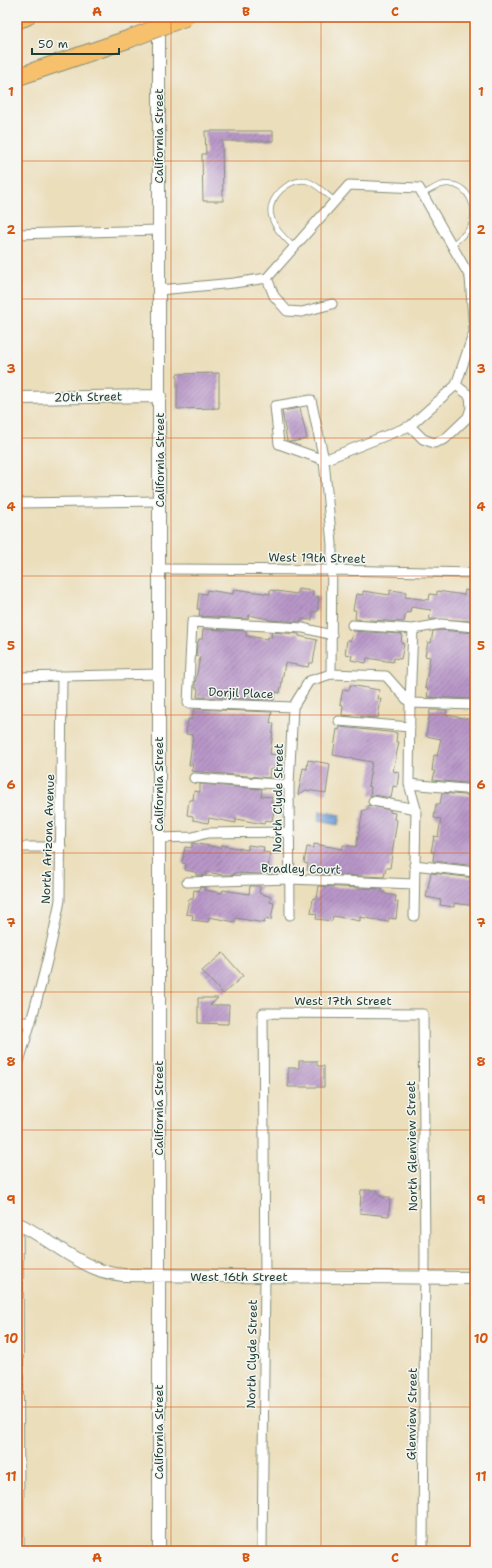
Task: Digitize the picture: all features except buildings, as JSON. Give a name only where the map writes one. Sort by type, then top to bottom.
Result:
[{"type":"highway","points":[[17,20],[26,17]]},
{"type":"highway","points":[[17,77],[129,40],[186,17]]},
{"type":"street","name":"California Street","points":[[159,17],[159,1551]]},
{"type":"street","points":[[159,290],[234,284],[267,278],[349,185],[419,188],[470,277],[474,332],[456,385],[410,426],[324,460],[279,444],[275,406],[311,400],[324,460],[332,544],[331,674]]},
{"type":"street","points":[[17,234],[159,230]]},
{"type":"street","points":[[267,278],[274,296],[287,311],[302,312],[332,304]]},
{"type":"street","points":[[410,426],[423,439],[434,442],[445,439],[468,417],[471,408],[470,396],[456,385]]},
{"type":"street","name":"20th Street","points":[[17,398],[160,396]]},
{"type":"street","points":[[17,503],[159,501]]},
{"type":"street","name":"West 19th Street","points":[[159,569],[475,573]]},
{"type":"street","name":"Dorjil Place","points":[[293,706],[188,703],[192,622],[303,628],[332,635]]},
{"type":"street","points":[[352,625],[413,628],[441,624],[475,627]]},
{"type":"street","points":[[413,628],[409,784],[416,809],[414,916]]},
{"type":"street","points":[[17,677],[160,674]]},
{"type":"street","points":[[293,706],[309,680],[331,674],[386,676],[410,703],[475,705]]},
{"type":"street","name":"North Arizona Avenue","points":[[17,1068],[31,1022],[54,934],[60,900],[62,676]]},
{"type":"street","name":"North Clyde Street","points":[[290,914],[289,784],[293,706]]},
{"type":"street","points":[[339,721],[410,727]]},
{"type":"street","points":[[194,778],[289,784]]},
{"type":"street","points":[[409,784],[475,790]]},
{"type":"street","points":[[373,800],[416,809]]},
{"type":"street","points":[[159,838],[193,837],[207,833],[289,832]]},
{"type":"street","points":[[17,847],[61,847]]},
{"type":"street","points":[[414,865],[475,872]]},
{"type":"street","name":"Bradley Court","points":[[187,882],[290,879],[414,884]]},
{"type":"street","name":"North Clyde Street","points":[[262,1551],[265,1277],[263,1013]]},
{"type":"street","name":"West 17th Street","points":[[263,1013],[423,1014]]},
{"type":"street","name":"North Glenview Street","points":[[423,1014],[425,1277]]},
{"type":"street","points":[[17,1022],[31,1022]]},
{"type":"street","points":[[18,1223],[19,1551]]},
{"type":"street","name":"West 16th Street","points":[[18,1223],[43,1237],[68,1255],[98,1270],[124,1275],[475,1278]]},
{"type":"street","name":"Glenview Street","points":[[423,1551],[425,1277]]},
{"type":"lane","points":[[294,247],[278,232],[270,213],[273,201],[285,186],[296,181],[307,181],[317,186],[335,201]]},
{"type":"lane","points":[[423,194],[439,186],[448,184],[459,186],[470,196],[474,208],[471,226],[452,245]]},
{"type":"water","points":[[320,811],[340,815],[338,825],[318,821]]}]
